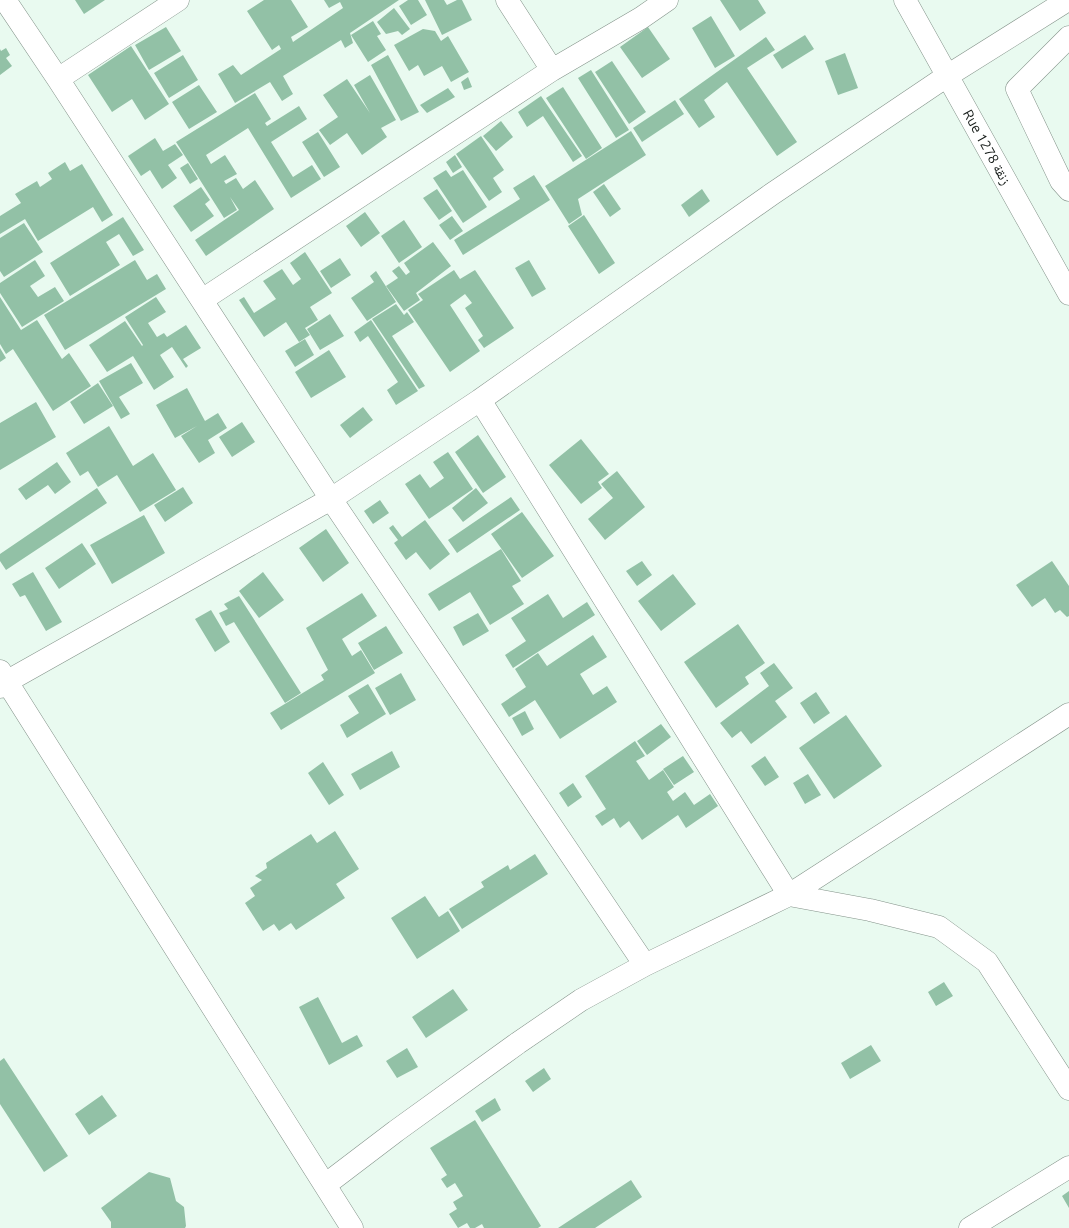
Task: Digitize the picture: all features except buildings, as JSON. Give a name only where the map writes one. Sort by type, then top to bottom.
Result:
[{"type":"street","points":[[5,0],[331,499],[645,965]]},
{"type":"street","points":[[58,80],[178,0]]},
{"type":"street","points":[[507,0],[552,70]]},
{"type":"street","points":[[202,300],[552,70],[641,18],[667,0]]},
{"type":"street","name":"Rue 1278 زنقة","points":[[905,0],[1069,294]]},
{"type":"street","points":[[352,1228],[2,680],[331,499],[480,400],[772,194],[947,76],[1068,0]]},
{"type":"street","points":[[1018,90],[1069,37]]},
{"type":"street","points":[[1018,90],[1069,57]]},
{"type":"street","points":[[1018,90],[1061,181],[1069,190]]},
{"type":"street","points":[[480,400],[789,895],[870,910],[939,927],[987,962],[1069,1089]]},
{"type":"street","points":[[325,1185],[396,1131],[518,1043],[581,1000],[645,965],[789,895],[1069,714]]},
{"type":"street","points":[[970,1228],[1069,1167]]}]
